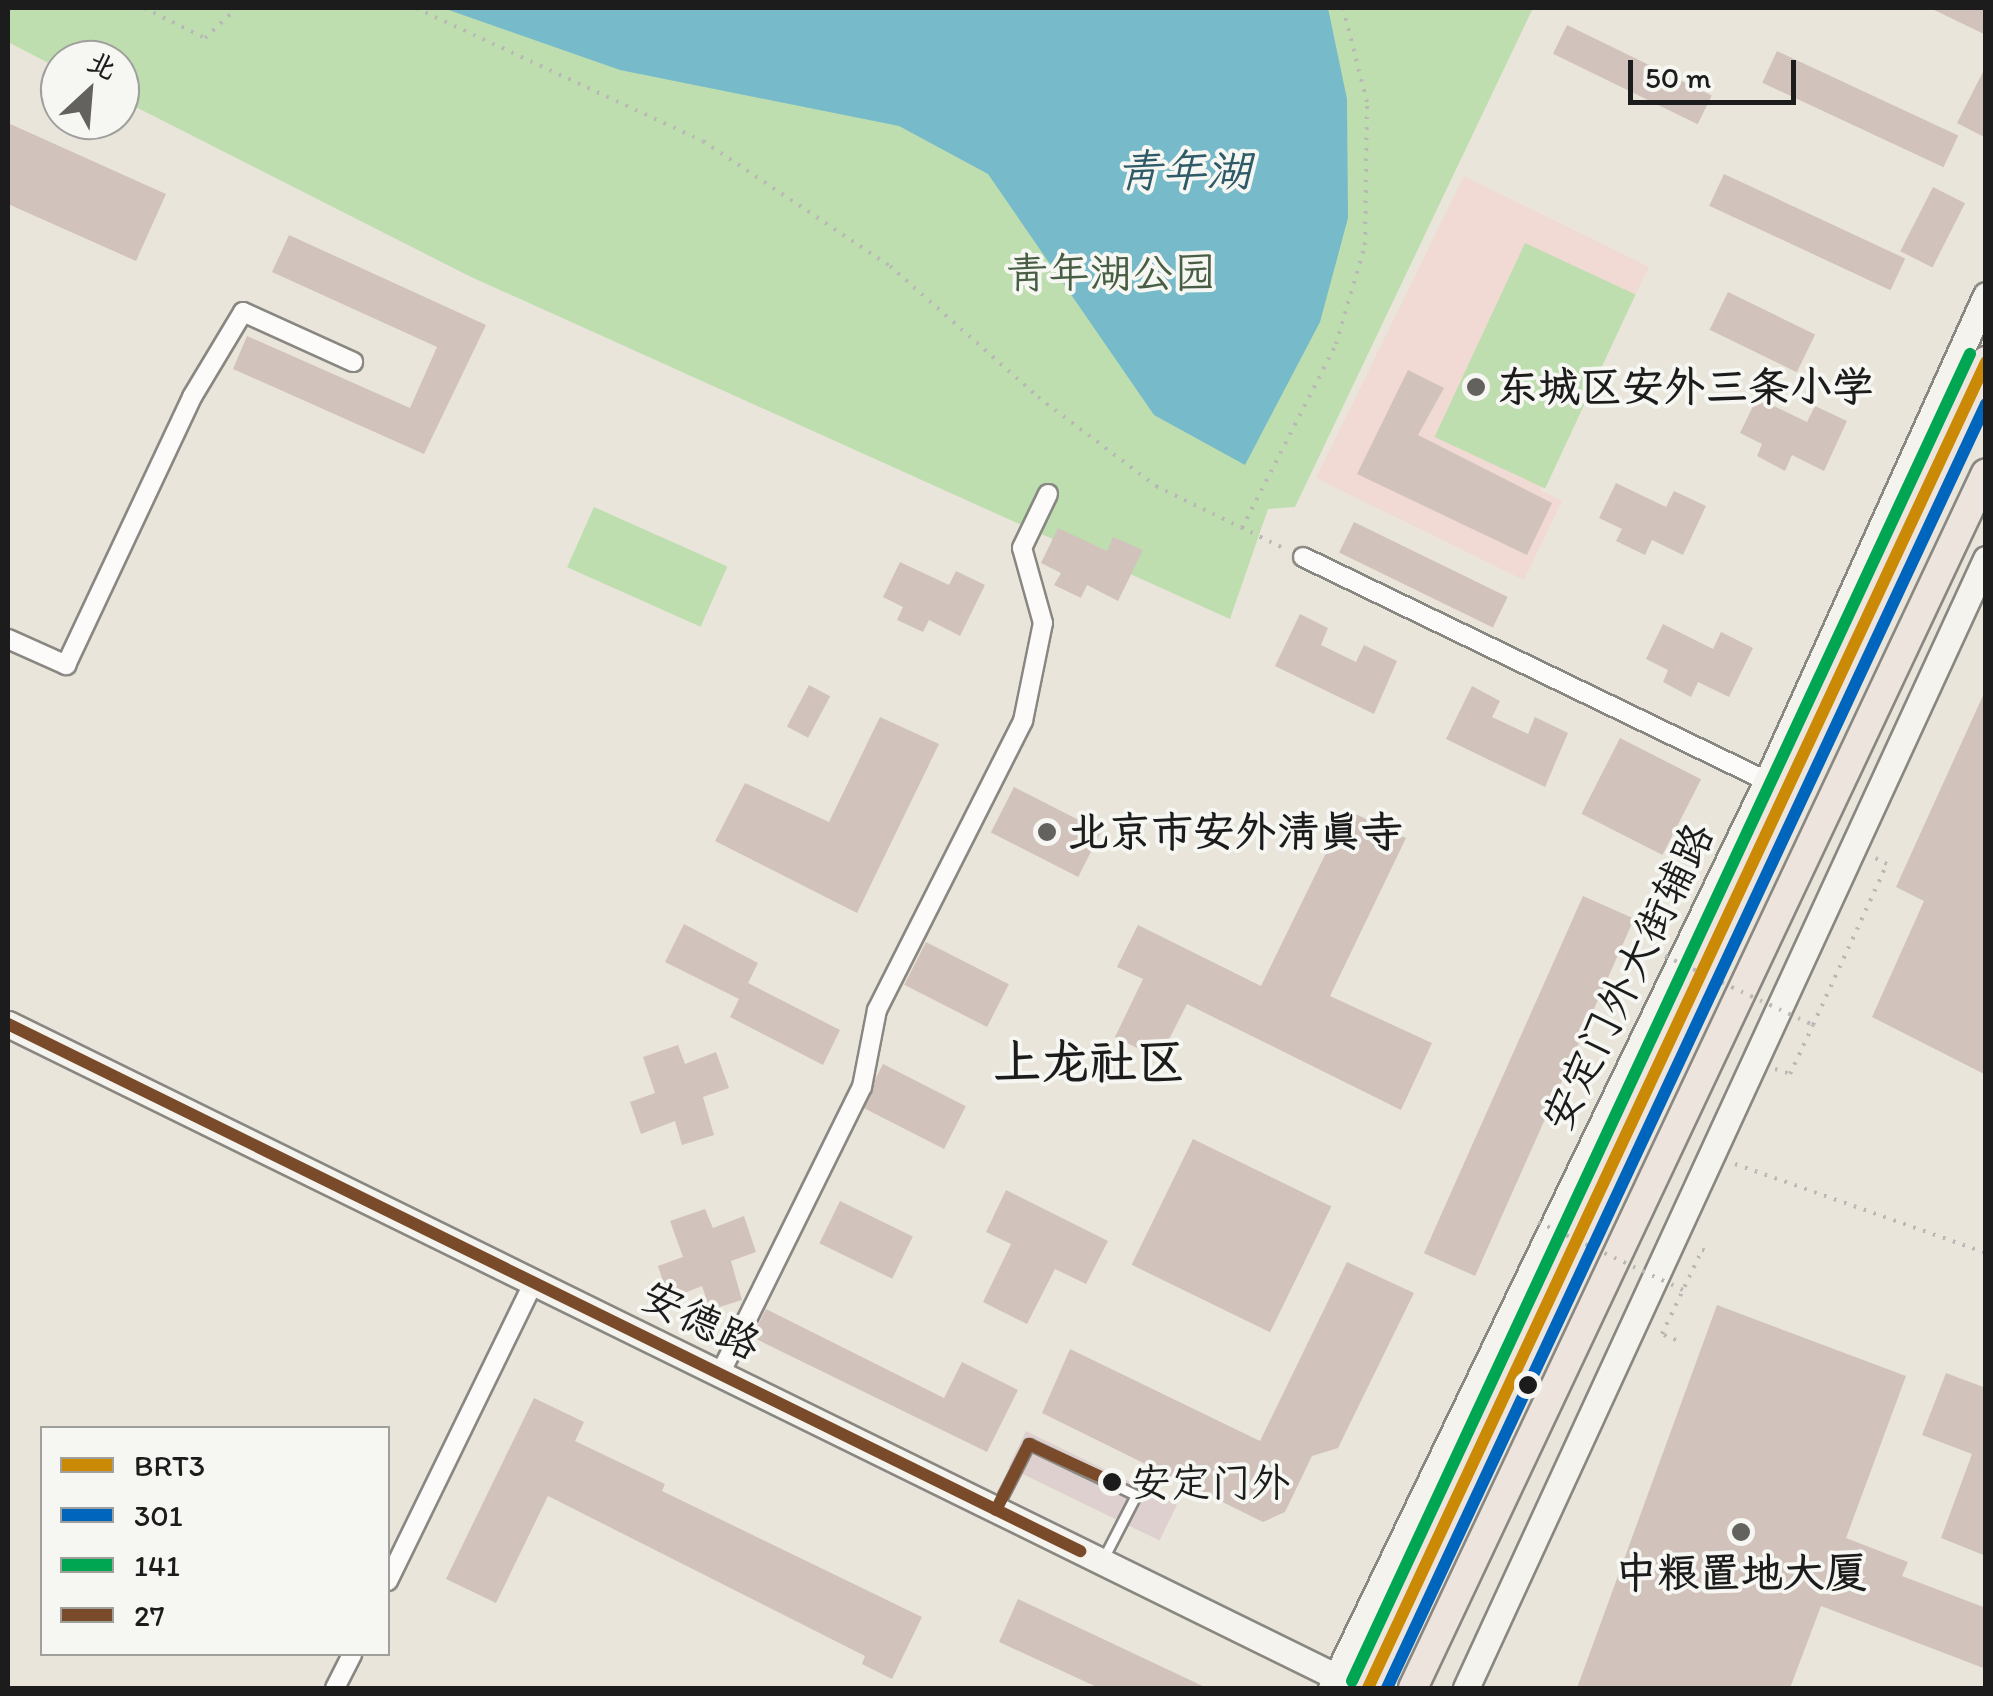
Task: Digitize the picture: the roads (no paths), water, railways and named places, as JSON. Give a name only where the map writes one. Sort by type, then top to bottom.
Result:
[{"type":"main road","points":[[1368,1688],[1779,787],[1986,361]]},
{"type":"main road","points":[[1413,1688],[1986,473]]},
{"type":"street","name":"安定门外大街辅路","points":[[1342,1685],[1779,787],[1986,295]]},
{"type":"street","points":[[8,640],[66,665],[192,397],[243,312],[353,362]]},
{"type":"street","points":[[720,1374],[862,1088],[877,1010],[1023,721],[1043,623],[1022,548],[1048,494]]},
{"type":"street","points":[[1303,557],[1779,787]]},
{"type":"street","points":[[1466,1688],[1708,1155],[1986,559]]},
{"type":"street","name":"安德路","points":[[8,1024],[1102,1562],[1342,1685]]},
{"type":"street","points":[[390,1577],[534,1282]]},
{"type":"street","points":[[335,1688],[351,1656]]},
{"type":"lane","points":[[996,1510],[1029,1444],[1112,1482],[1136,1494],[1102,1562]]},
{"type":"water","name":"青年湖","points":[[443,8],[1328,8],[1347,99],[1348,218],[1320,322],[1245,465],[1154,415],[988,174],[899,126],[620,70]]},
{"type":"place","name":"东城区安外三条小学","points":[[1476,387]]},
{"type":"place","name":"北京市安外清真寺","points":[[1047,832]]},
{"type":"place","name":"安定门外","points":[[1112,1482]]},
{"type":"place","name":"中粮置地大厦","points":[[1741,1532]]},
{"type":"district","name":"上龙社区","points":[[1089,1062]]},
{"type":"park label","name":"青年湖公园","points":[[1111,273]]}]
